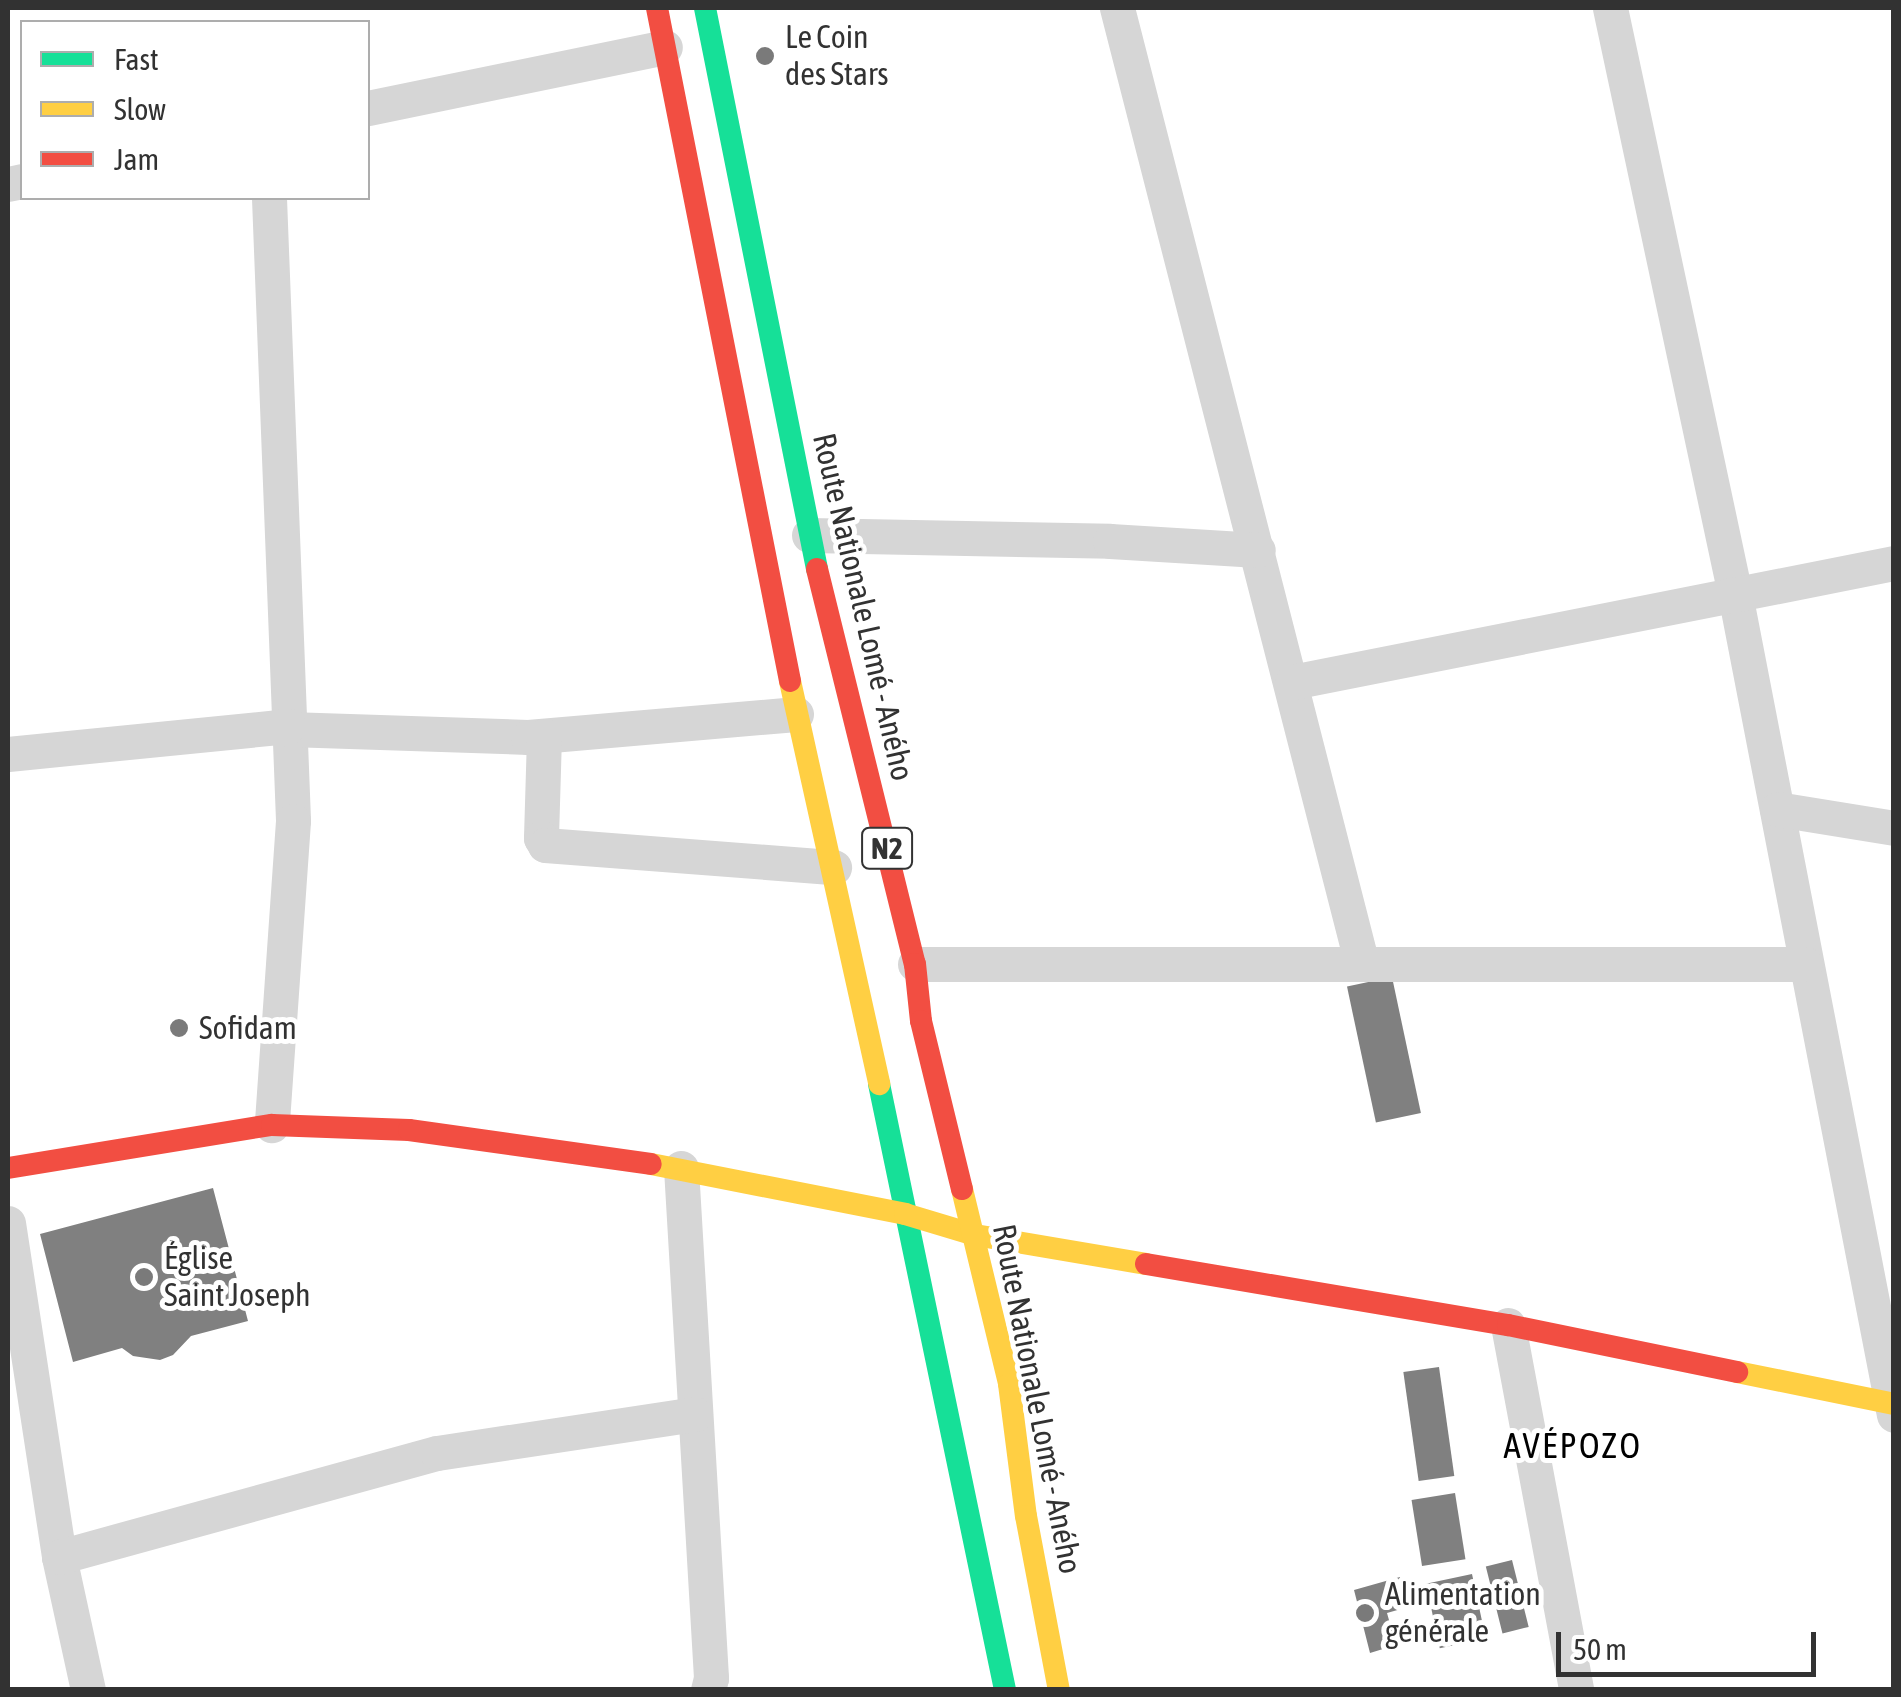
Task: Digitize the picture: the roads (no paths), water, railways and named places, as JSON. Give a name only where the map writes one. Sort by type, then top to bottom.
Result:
[{"type":"main road","name":"N2","points":[[657,8],[762,522],[796,714],[834,867],[1005,1690]]},
{"type":"main road","name":"Route Nationale Lomé - Aného","points":[[705,8],[809,535],[915,964],[921,1021],[1009,1384],[1026,1516],[1058,1690]]},
{"type":"main road","points":[[8,1168],[272,1125],[409,1130],[681,1168],[905,1214],[975,1236],[1508,1324],[1893,1408]]},
{"type":"street","points":[[1117,8],[1362,964]]},
{"type":"street","points":[[1610,8],[1735,594],[1893,1408]]},
{"type":"street","points":[[370,108],[665,46]]},
{"type":"street","points":[[268,200],[294,822],[272,1125]]},
{"type":"street","points":[[809,535],[1110,541],[1258,550]]},
{"type":"street","points":[[1292,682],[1894,563]]},
{"type":"street","points":[[8,754],[289,728],[544,736],[796,714]]},
{"type":"street","points":[[544,736],[541,838],[546,845],[834,867]]},
{"type":"street","points":[[1776,808],[1894,828]]},
{"type":"street","points":[[915,964],[1806,964]]},
{"type":"street","points":[[681,1168],[712,1678],[708,1690]]},
{"type":"street","points":[[8,1222],[59,1557],[88,1690]]},
{"type":"street","points":[[1508,1324],[1576,1690]]},
{"type":"street","points":[[59,1557],[437,1453],[695,1414]]},
{"type":"place","name":"Le Coin des Stars","points":[[765,56]]},
{"type":"place","name":"Sofidam","points":[[179,1028]]},
{"type":"place","name":"Église Saint Joseph","points":[[144,1277]]},
{"type":"place","name":"Alimentation générale","points":[[1365,1613]]},
{"type":"district","name":"AVÉPOZO","points":[[1573,1445]]}]
